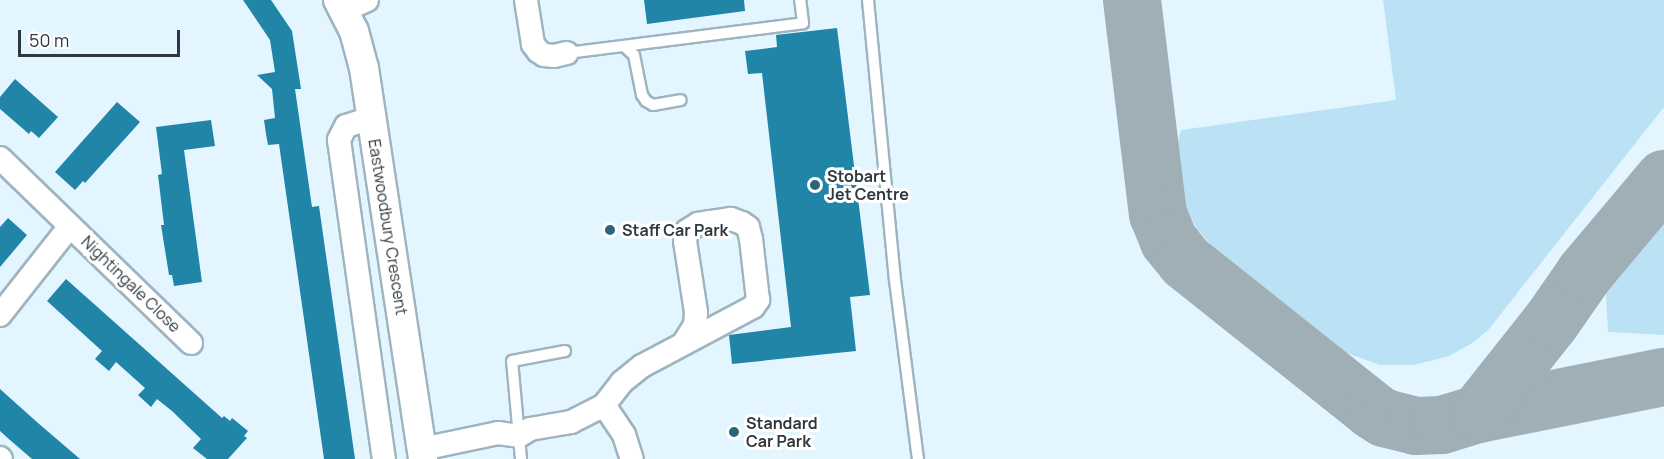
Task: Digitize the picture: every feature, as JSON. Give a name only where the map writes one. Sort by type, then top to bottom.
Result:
[{"type":"street","points":[[526,0],[533,44],[538,51],[544,55],[554,56],[567,53]]},
{"type":"street","points":[[538,0],[542,31],[548,44],[567,53]]},
{"type":"street","name":"Eastwoodbury Crescent","points":[[350,3],[430,451]]},
{"type":"street","points":[[371,118],[346,126],[339,140],[384,459]]},
{"type":"street","name":"Nightingale Close","points":[[0,158],[191,343]]},
{"type":"street","points":[[430,451],[465,438],[498,433],[519,436],[530,429],[571,422],[596,410],[622,382],[642,366],[753,307],[758,300],[751,239],[748,227],[742,223],[731,219],[709,222],[698,224],[687,231],[685,241],[696,312],[695,325],[683,344]]},
{"type":"street","name":"Nightingale Close","points":[[0,315],[70,226]]},
{"type":"street","points":[[596,410],[624,435],[632,459]]},
{"type":"lane","points":[[567,53],[803,23],[800,0]]},
{"type":"lane","points":[[868,0],[895,280],[918,459]]},
{"type":"lane","points":[[624,46],[634,55],[642,96],[646,102],[653,105],[681,100]]},
{"type":"lane","points":[[521,459],[512,361],[565,351]]},
{"type":"shaded area","points":[[1383,0],[1664,0],[1664,107],[1489,329],[1474,342],[1449,356],[1414,365],[1380,365],[1344,352],[1213,247],[1196,228],[1183,202],[1175,178],[1174,155],[1181,130],[1396,100]]},
{"type":"shaded area","points":[[1664,203],[1664,335],[1608,332],[1605,277]]},
{"type":"building","points":[[243,0],[271,0],[292,31],[301,89],[295,89],[312,207],[319,206],[355,459],[324,459],[279,144],[268,145],[264,120],[275,118],[272,89],[257,75],[275,72],[270,40]]},
{"type":"building","points":[[644,0],[744,0],[745,11],[647,24]]},
{"type":"building","name":"Stobart Jet Centre","points":[[837,28],[870,295],[850,297],[856,351],[732,364],[729,335],[791,327],[762,73],[748,74],[745,51],[777,47],[776,35]]},
{"type":"building","points":[[15,79],[58,117],[39,138],[31,131],[29,134],[0,109],[0,97]]},
{"type":"building","points":[[117,102],[140,122],[85,183],[83,181],[75,190],[55,172]]},
{"type":"building","points":[[211,120],[215,146],[184,150],[202,282],[174,286],[172,275],[169,275],[161,225],[164,225],[158,175],[162,174],[156,127]]},
{"type":"building","points":[[8,218],[27,235],[0,267],[0,227]]},
{"type":"building","points":[[66,279],[222,418],[224,416],[230,421],[232,418],[248,431],[244,436],[247,438],[228,459],[207,459],[193,448],[201,439],[172,411],[157,399],[151,407],[138,395],[145,388],[116,362],[109,371],[95,359],[102,351],[47,301]]},
{"type":"building","points":[[0,389],[80,459],[32,459],[10,440],[0,431]]},
{"type":"taxiway","points":[[1132,0],[1158,214],[1169,241],[1186,262],[1373,411],[1384,418],[1416,426],[1442,425],[1478,414],[1664,377]]},
{"type":"taxiway","points":[[1478,414],[1551,322],[1585,273],[1664,179]]},
{"type":"place","name":"Stobart Jet Centre","points":[[815,185]]},
{"type":"place","name":"Staff Car Park","points":[[610,230]]},
{"type":"place","name":"Standard Car Park","points":[[734,432]]}]
